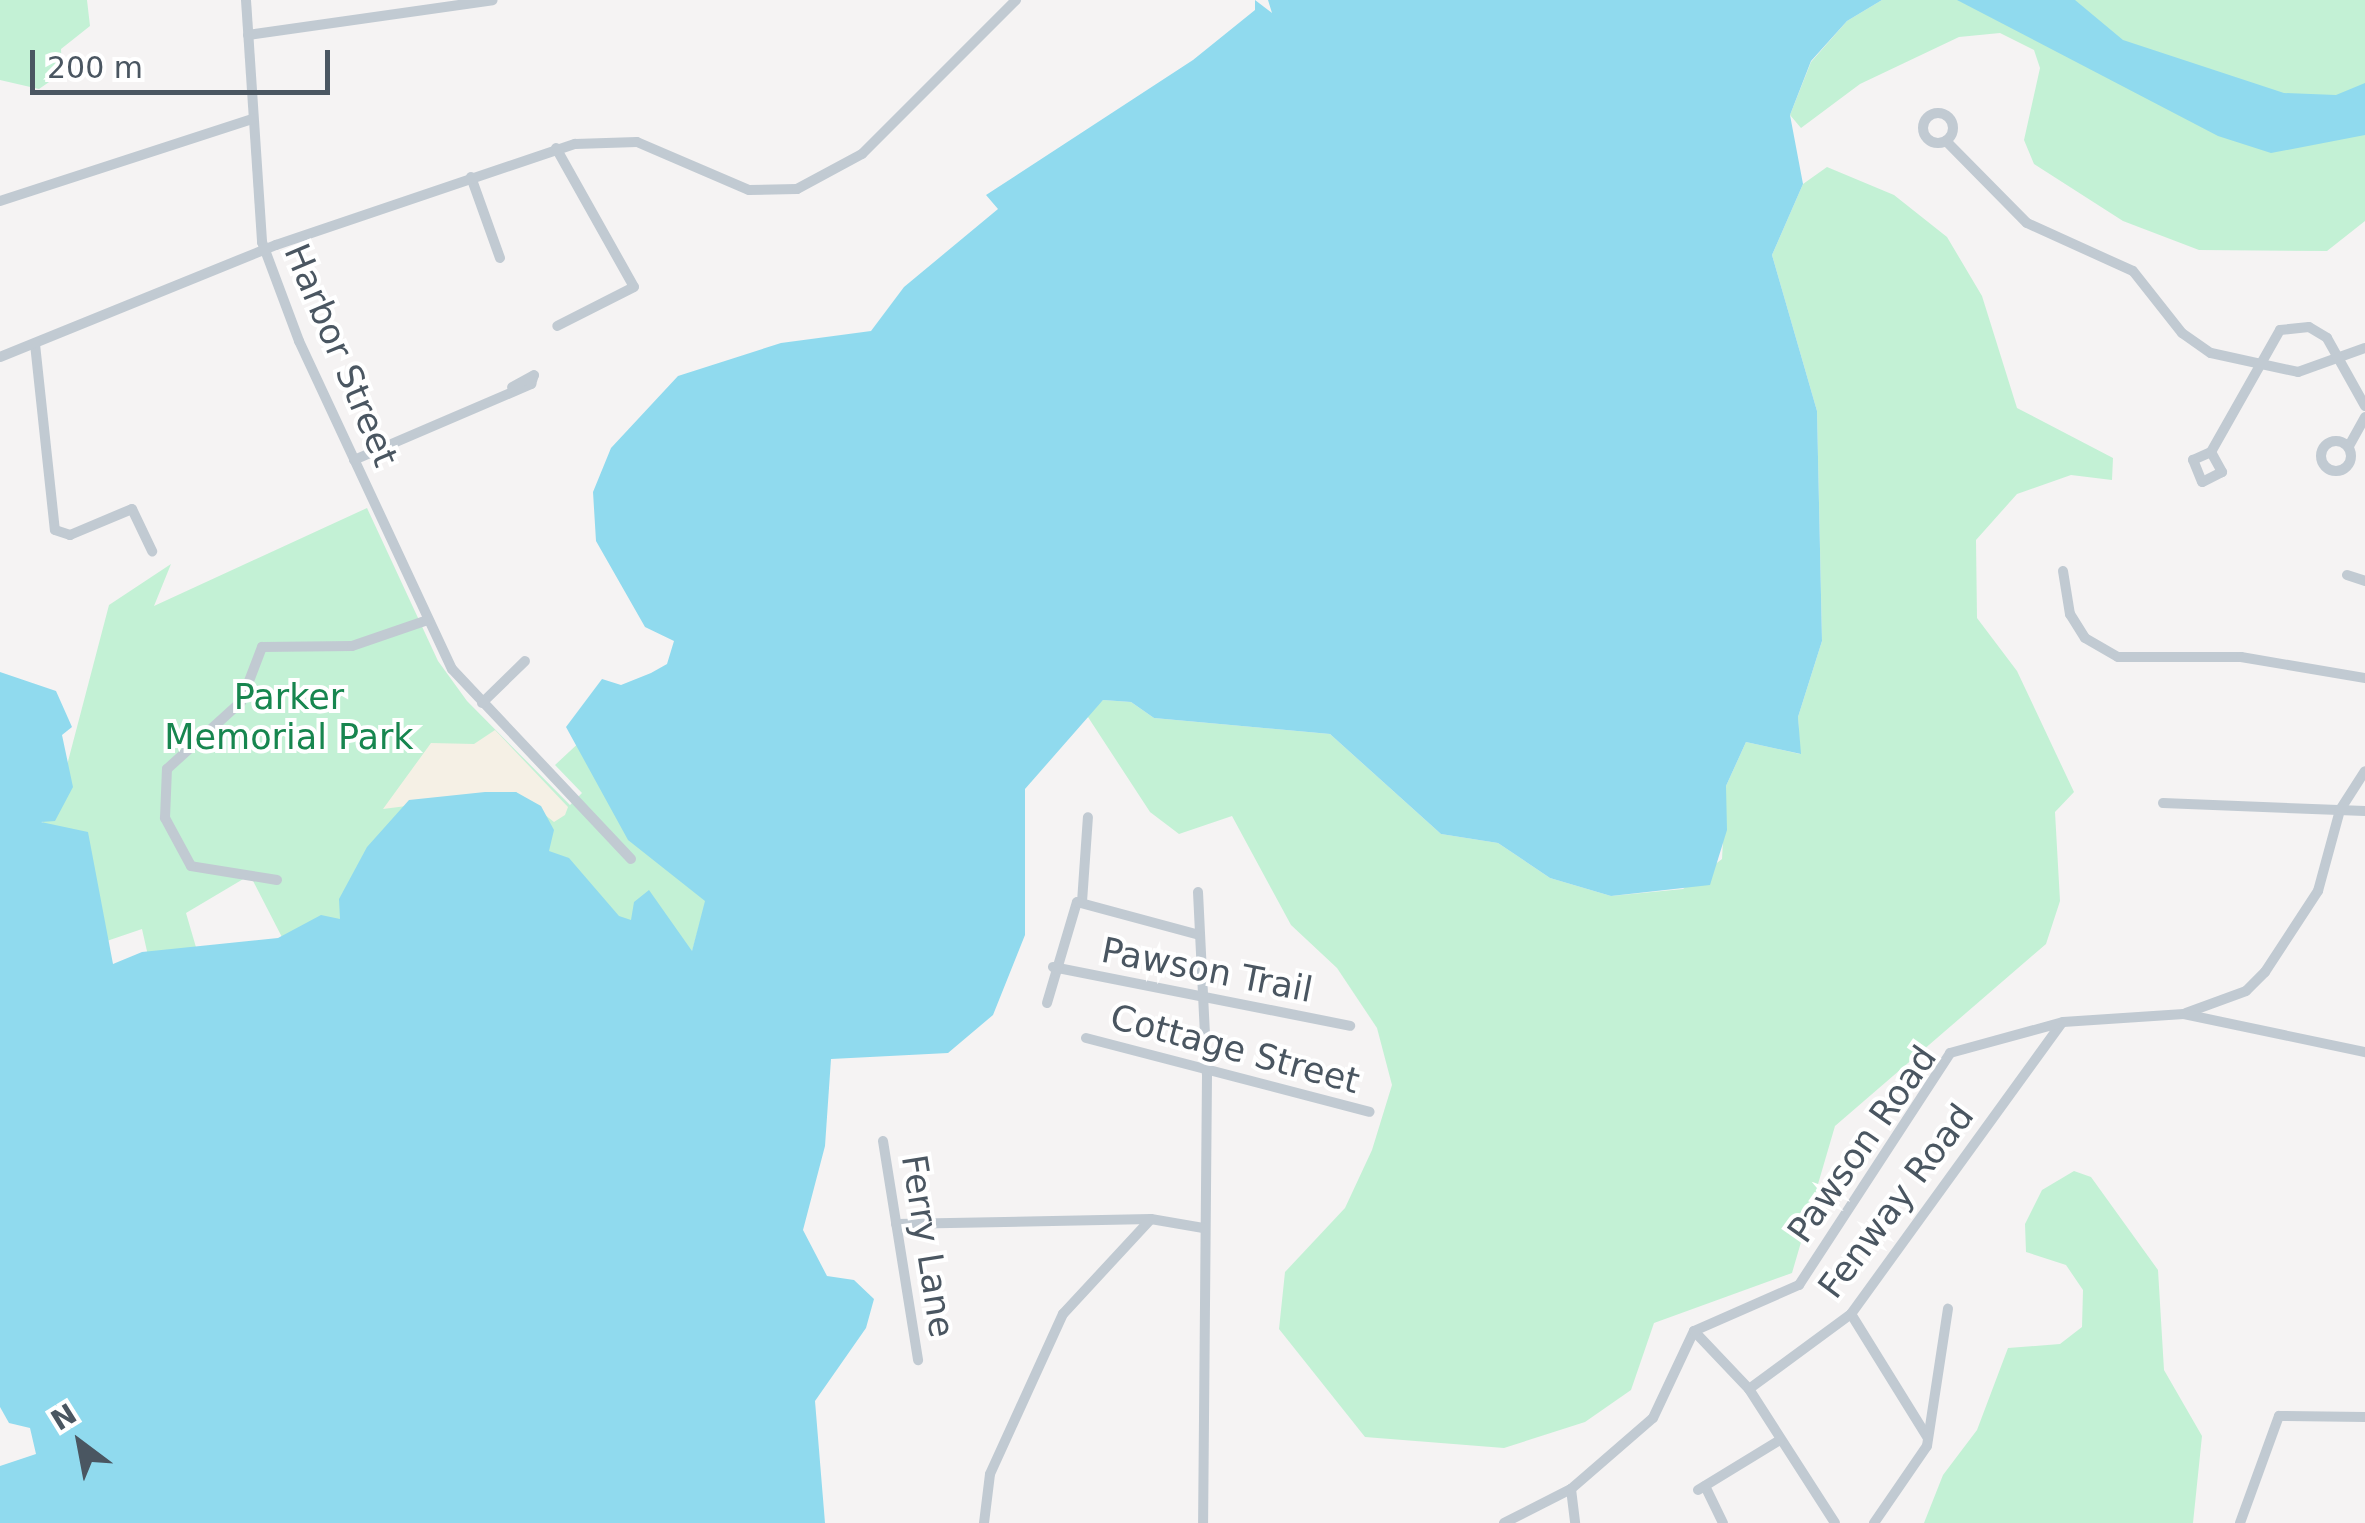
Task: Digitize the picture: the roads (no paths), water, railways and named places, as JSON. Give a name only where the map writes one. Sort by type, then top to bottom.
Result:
[{"type":"street","name":"Harbor Street","points":[[246,0],[264,254],[354,460],[428,620],[482,703],[631,860]]},
{"type":"street","points":[[248,35],[494,0]]},
{"type":"street","points":[[0,358],[264,254],[556,148],[637,142],[750,190],[797,189],[862,154],[1016,0]]},
{"type":"street","points":[[0,200],[253,119]]},
{"type":"street","points":[[1946,141],[2026,224],[2122,262],[2182,333],[2253,368],[2343,360],[2365,348]]},
{"type":"street","points":[[556,148],[634,287],[556,326]]},
{"type":"street","points":[[472,177],[500,258]]},
{"type":"street","points":[[2212,452],[2268,339],[2297,326],[2319,332],[2343,360],[2365,406]]},
{"type":"street","points":[[35,344],[55,530],[70,535],[132,509],[152,551]]},
{"type":"street","points":[[354,460],[512,387]]},
{"type":"street","points":[[2349,446],[2365,417]]},
{"type":"street","points":[[2063,571],[2070,614],[2085,638],[2118,657],[2241,656],[2365,678]]},
{"type":"street","points":[[2347,575],[2365,581]]},
{"type":"street","points":[[277,880],[191,866],[165,818],[167,769],[241,702],[262,646],[352,646],[428,620]]},
{"type":"street","points":[[482,703],[525,662]]},
{"type":"street","points":[[2184,1014],[2246,991],[2265,972],[2318,891],[2340,810],[2365,771]]},
{"type":"street","points":[[2162,803],[2365,812]]},
{"type":"street","points":[[1047,1003],[1053,967],[1082,902],[1088,818]]},
{"type":"street","points":[[1198,892],[1199,1001],[1207,1076],[1204,1523]]},
{"type":"street","points":[[1082,902],[1196,934]]},
{"type":"street","name":"Pawson Trail","points":[[1053,967],[1199,1001],[1350,1026]]},
{"type":"street","name":"Pawson Road","points":[[1694,1331],[1798,1285],[1950,1054],[2063,1022],[2184,1014],[2365,1052]]},
{"type":"street","name":"Fenway Road","points":[[1749,1389],[1851,1314],[2063,1022]]},
{"type":"street","name":"Cottage Street","points":[[1086,1038],[1207,1076],[1370,1112]]},
{"type":"street","name":"Ferry Lane","points":[[883,1142],[918,1360]]},
{"type":"street","points":[[896,1224],[1151,1219],[1203,1228]]},
{"type":"street","points":[[984,1523],[990,1474],[1062,1314],[1151,1219]]},
{"type":"street","points":[[1874,1523],[1929,1438],[1948,1309]]},
{"type":"street","points":[[1851,1314],[1929,1438]]},
{"type":"street","points":[[1504,1523],[1571,1489],[1653,1418],[1694,1331],[1749,1389],[1835,1523]]},
{"type":"street","points":[[2240,1523],[2279,1416],[2365,1417]]},
{"type":"street","points":[[1723,1523],[1702,1488],[1780,1440]]},
{"type":"street","points":[[1571,1489],[1575,1523]]},
{"type":"water","points":[[1255,0],[1272,13],[1268,0],[1882,0],[1847,21],[1811,61],[1790,115],[1803,184],[1772,255],[1817,411],[1822,641],[1798,717],[1801,754],[1746,742],[1726,786],[1727,830],[1710,885],[1611,896],[1550,878],[1498,843],[1441,834],[1330,734],[1154,718],[1131,702],[1103,700],[1025,789],[1025,935],[993,1015],[948,1053],[831,1059],[825,1146],[803,1230],[827,1276],[854,1280],[874,1299],[866,1328],[815,1401],[825,1523],[0,1523],[0,1466],[36,1454],[30,1428],[9,1423],[0,1407],[0,672],[56,691],[72,727],[62,735],[73,787],[55,821],[41,822],[88,832],[113,964],[142,952],[278,938],[321,915],[340,919],[339,899],[367,847],[409,800],[485,792],[516,792],[541,806],[554,830],[549,851],[569,858],[619,916],[631,920],[634,902],[649,890],[692,951],[705,901],[628,840],[566,727],[602,679],[621,685],[651,673],[667,664],[674,641],[645,627],[596,541],[593,492],[611,448],[678,376],[781,343],[871,331],[904,287],[998,209],[986,195],[1193,60],[1255,10]]},
{"type":"water","points":[[1957,0],[2075,0],[2123,40],[2284,93],[2336,95],[2365,83],[2365,135],[2271,153],[2218,136]]},
{"type":"park label","name":"Parker Memorial Park","points":[[289,717]]}]
